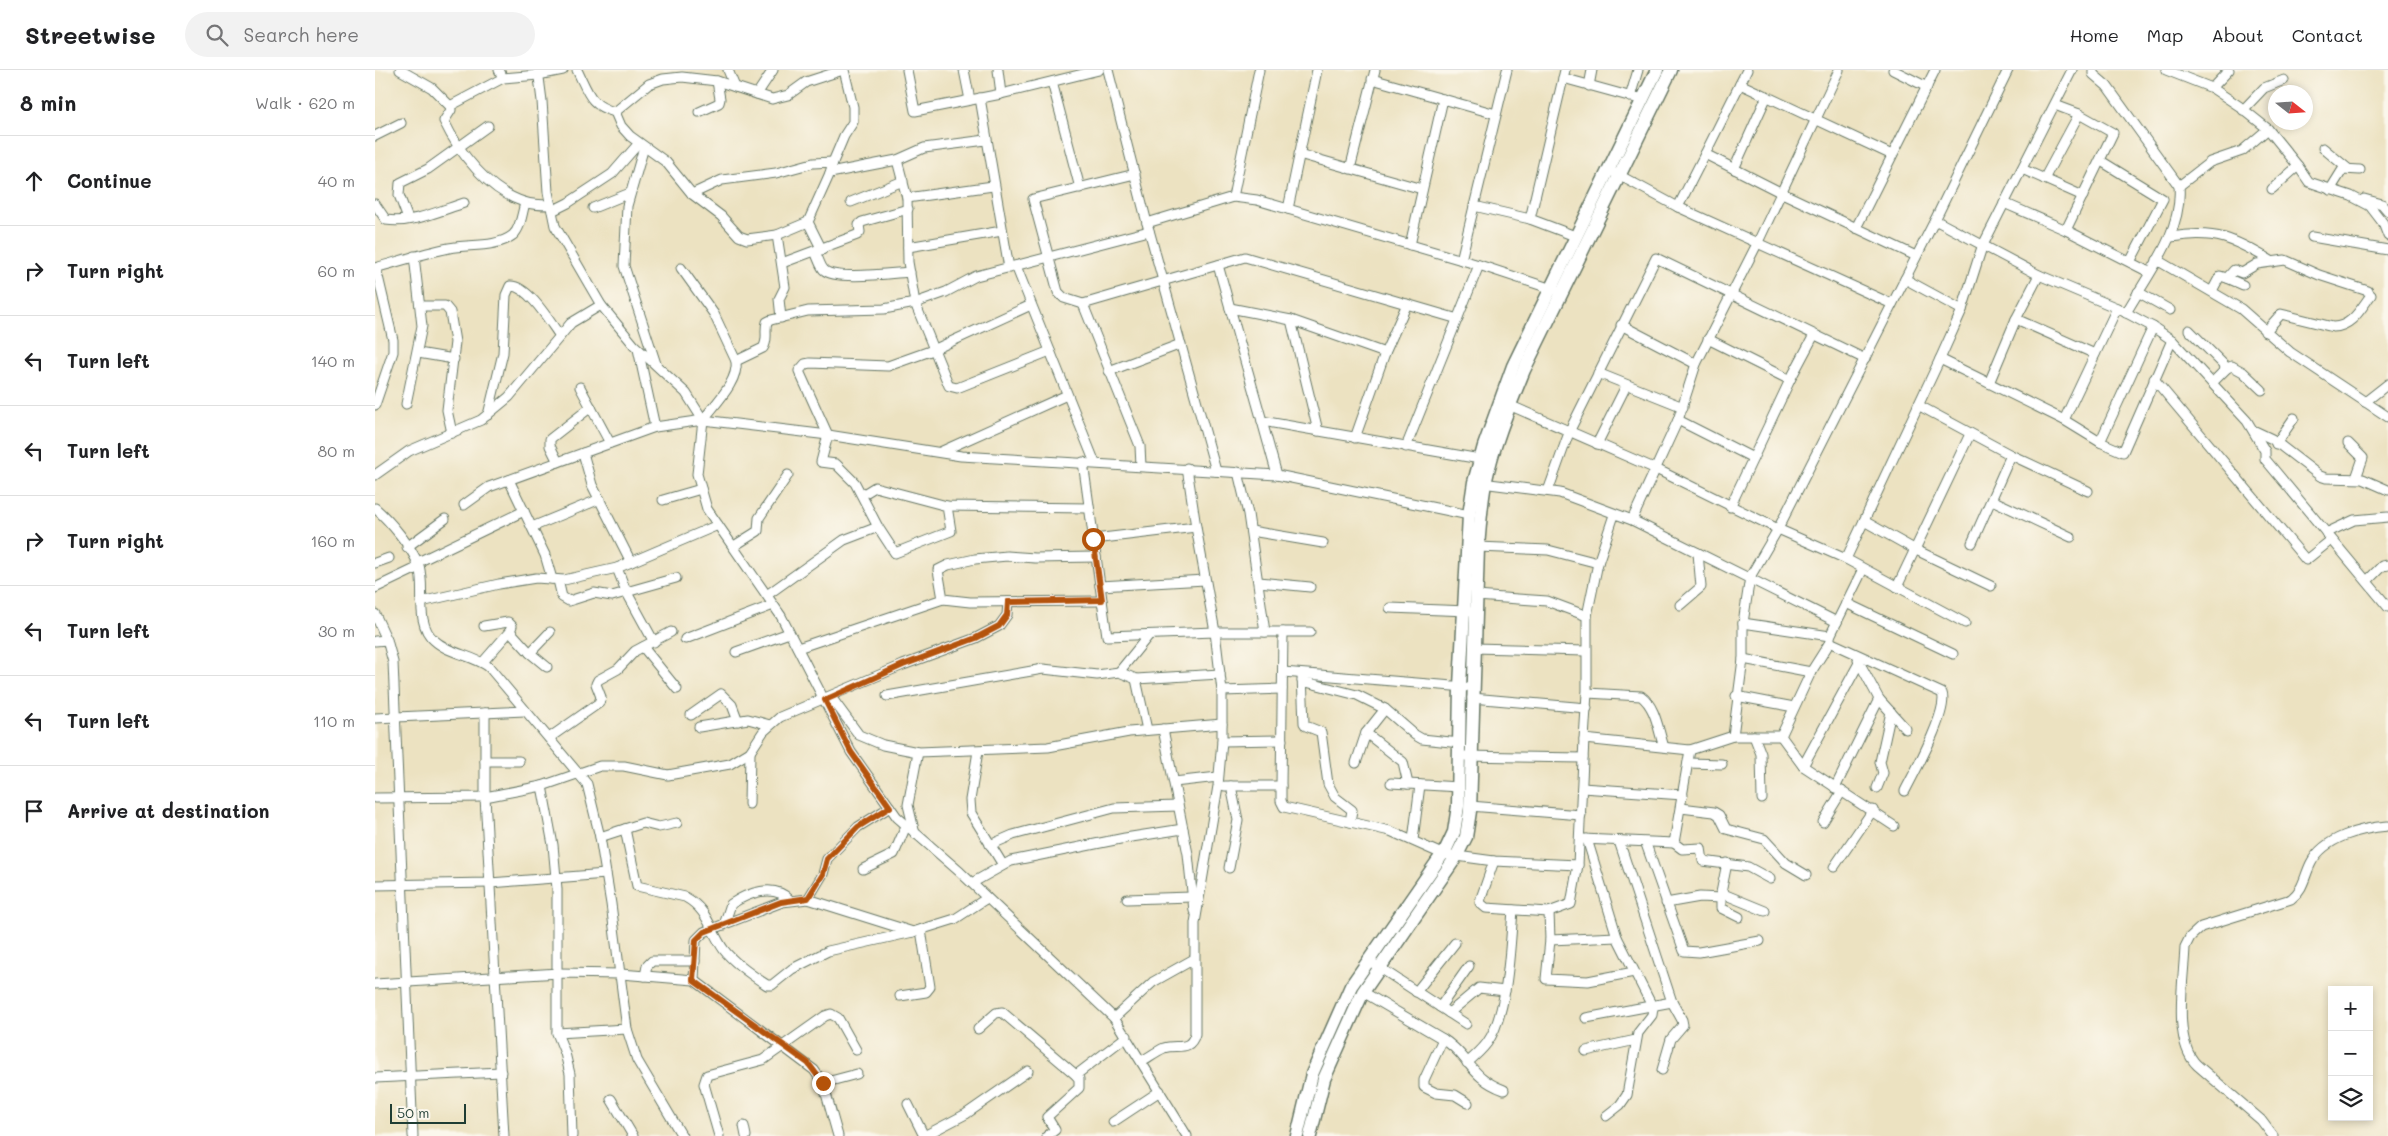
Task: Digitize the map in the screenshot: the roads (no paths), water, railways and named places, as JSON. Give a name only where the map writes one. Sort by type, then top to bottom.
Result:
[{"type":"street","points":[[400,70],[432,88],[450,106],[450,113],[444,121],[459,146],[484,177],[525,203],[551,208],[569,203],[611,174],[641,145]]},
{"type":"street","points":[[450,106],[501,74],[563,70]]},
{"type":"street","points":[[577,70],[593,102],[599,107],[615,112],[621,126],[641,145],[666,162],[692,194],[721,216],[739,236],[747,239],[777,235],[809,222]]},
{"type":"street","points":[[728,70],[735,87]]},
{"type":"street","points":[[757,94],[773,70]]},
{"type":"street","points":[[615,112],[649,84],[663,79],[681,78],[717,81],[772,99],[788,95],[806,82],[843,70],[853,107],[853,122],[844,136],[809,222],[822,269],[829,273],[863,276],[910,272]]},
{"type":"street","points":[[907,70],[915,111],[1001,94],[1099,70]]},
{"type":"street","points":[[964,70],[975,99],[986,140],[1002,231],[1012,267],[1031,305],[1095,463]]},
{"type":"street","points":[[998,70],[1001,94]]},
{"type":"street","points":[[1108,70],[1148,227],[1216,471]]},
{"type":"street","points":[[1233,197],[1259,70]]},
{"type":"street","points":[[1287,209],[1317,70]]},
{"type":"street","points":[[1461,260],[1507,70]]},
{"type":"street","points":[[1589,86],[1593,70]]},
{"type":"street","points":[[1297,1136],[1312,1074],[1351,986],[1373,964],[1456,857],[1466,837],[1470,806],[1464,751],[1468,691],[1474,648],[1470,611],[1477,596],[1480,459],[1499,400],[1513,366],[1557,291],[1575,236],[1615,173],[1636,99],[1638,70]]},
{"type":"street","points":[[1636,99],[1657,70]]},
{"type":"street","points":[[1309,1136],[1324,1080],[1363,992],[1373,964],[1454,832],[1464,751],[1468,691],[1470,611],[1469,514],[1479,483],[1509,405],[1557,291],[1615,173],[1671,70]]},
{"type":"street","points":[[1677,207],[1747,70]]},
{"type":"street","points":[[1893,70],[1927,87]]},
{"type":"street","points":[[1856,228],[1935,70]]},
{"type":"street","points":[[1733,736],[1736,696],[1743,659],[1743,624],[1750,577],[1778,529],[1865,359],[2008,70]]},
{"type":"street","points":[[1846,559],[1962,310],[1982,247],[2072,70]]},
{"type":"street","points":[[2064,420],[2095,354],[2122,310],[2138,292],[2171,238],[2180,200],[2179,186],[2107,86],[2093,74],[2093,70]]},
{"type":"street","points":[[2166,70],[2212,88],[2243,110],[2267,129],[2309,182],[2330,190],[2376,202],[2388,211]]},
{"type":"street","points":[[2212,88],[2229,70]]},
{"type":"street","points":[[1632,520],[1678,420],[1696,364],[1758,242],[1816,118],[1835,71]]},
{"type":"street","points":[[538,73],[551,208],[555,226],[601,305],[638,349],[686,393],[703,420]]},
{"type":"street","points":[[1350,169],[1373,74],[1443,99],[1496,114]]},
{"type":"street","points":[[1530,219],[1565,74],[1589,86],[1636,99]]},
{"type":"street","points":[[2243,110],[2264,88],[2284,80]]},
{"type":"street","points":[[699,112],[719,103],[717,81]]},
{"type":"street","points":[[1052,82],[1080,188]]},
{"type":"street","points":[[1740,84],[1893,154]]},
{"type":"street","points":[[1734,168],[1767,96]]},
{"type":"street","points":[[1410,245],[1443,99]]},
{"type":"street","points":[[2055,105],[2079,114],[2113,133],[2066,230]]},
{"type":"street","points":[[2044,179],[2079,114]]},
{"type":"street","points":[[375,136],[401,123]]},
{"type":"street","points":[[408,220],[399,195],[399,183],[428,169],[488,126]]},
{"type":"street","points":[[2179,186],[2211,162],[2243,152],[2267,129]]},
{"type":"street","points":[[830,172],[897,160],[924,148],[986,140]]},
{"type":"street","points":[[641,145],[627,206],[624,266],[656,364]]},
{"type":"street","points":[[2323,148],[2347,168]]},
{"type":"street","points":[[1299,154],[1421,190]]},
{"type":"street","points":[[1705,154],[1780,192],[1917,256]]},
{"type":"street","points":[[897,160],[907,198],[908,246],[915,303],[949,386],[952,388],[1050,350]]},
{"type":"street","points":[[2101,161],[2163,199],[2130,262]]},
{"type":"street","points":[[692,194],[722,180],[776,174],[813,163],[833,162]]},
{"type":"street","points":[[2272,189],[2298,166]]},
{"type":"street","points":[[2330,190],[2340,170],[2347,168],[2361,170]]},
{"type":"street","points":[[2022,169],[2083,196]]},
{"type":"street","points":[[1615,173],[1677,207],[1892,304]]},
{"type":"street","points":[[1135,174],[1033,199],[1047,258],[1058,292],[1064,298],[1083,304],[1245,257],[1458,319]]},
{"type":"street","points":[[851,202],[903,181]]},
{"type":"street","points":[[907,198],[993,186]]},
{"type":"street","points":[[593,208],[630,193]]},
{"type":"street","points":[[2351,196],[2377,212],[2388,236]]},
{"type":"street","points":[[736,361],[763,348],[767,338],[767,322],[808,311],[884,309],[915,303],[946,292],[976,276],[1047,258],[1148,227],[1233,197],[1257,200],[1479,265],[1557,291]]},
{"type":"street","points":[[375,204],[386,220],[408,220],[464,203]]},
{"type":"street","points":[[375,405],[393,352],[393,340],[375,268],[414,256],[508,238],[515,234],[519,226],[525,203]]},
{"type":"street","points":[[2004,203],[2066,230],[2149,272]]},
{"type":"street","points":[[1474,206],[1530,219],[1575,236]]},
{"type":"street","points":[[782,263],[860,234],[859,225],[862,222],[908,210]]},
{"type":"street","points":[[1935,220],[1982,247],[2039,275],[2122,310],[2172,340],[2255,431],[2265,451],[2265,460],[2367,580],[2388,608]]},
{"type":"street","points":[[908,246],[1002,231]]},
{"type":"street","points":[[2171,238],[2193,233],[2229,238],[2273,262]]},
{"type":"street","points":[[777,235],[785,287],[779,299],[781,318]]},
{"type":"street","points":[[2312,237],[2388,250]]},
{"type":"street","points":[[406,404],[418,353],[422,326],[414,256]]},
{"type":"street","points":[[1548,491],[1569,430],[1656,258],[1865,359]]},
{"type":"street","points":[[2157,260],[2241,308],[2265,332],[2290,352],[2388,417]]},
{"type":"street","points":[[2227,278],[2234,270],[2242,273],[2253,266],[2289,261],[2319,275],[2370,293],[2351,321],[2341,327],[2333,327],[2281,314],[2265,332]]},
{"type":"street","points":[[1218,265],[1277,475]]},
{"type":"street","points":[[1407,446],[1479,265]]},
{"type":"street","points":[[681,268],[715,314],[736,361],[737,369],[733,379],[703,420],[697,474],[707,510],[719,524],[767,595],[828,698],[851,752],[890,807],[906,826],[972,883],[1114,1018],[1160,1091],[1184,1135]]},
{"type":"street","points":[[1989,383],[2039,275]]},
{"type":"street","points":[[2212,291],[2220,276],[2243,285]]},
{"type":"street","points":[[1905,279],[1962,310]]},
{"type":"street","points":[[488,415],[503,352],[506,295],[509,286],[521,289],[530,296],[560,336]]},
{"type":"street","points":[[2138,292],[2170,310]]},
{"type":"street","points":[[1083,304],[1140,446],[1141,466]]},
{"type":"street","points":[[1355,438],[1385,353],[1407,304]]},
{"type":"street","points":[[421,306],[441,305],[448,308],[455,342],[447,410],[452,433]]},
{"type":"street","points":[[375,475],[409,451],[481,420],[488,415],[509,397],[571,323],[601,305]]},
{"type":"street","points":[[947,506],[951,531],[895,553],[877,527],[863,495],[855,483],[836,464],[821,462],[828,434],[799,371],[805,364],[888,366],[933,350],[1031,305]]},
{"type":"street","points":[[1230,308],[1291,320],[1385,353]]},
{"type":"street","points":[[2017,319],[2095,354]]},
{"type":"street","points":[[1291,320],[1319,431]]},
{"type":"street","points":[[1621,325],[1696,364]]},
{"type":"street","points":[[2100,442],[2153,327]]},
{"type":"street","points":[[2189,330],[2227,368]]},
{"type":"street","points":[[1730,506],[1790,380],[1814,335]]},
{"type":"street","points":[[1708,340],[1790,380]]},
{"type":"street","points":[[1940,359],[2064,420],[2100,442],[2123,452],[2172,340]]},
{"type":"street","points":[[1109,370],[1181,344]]},
{"type":"street","points":[[638,349],[655,427]]},
{"type":"street","points":[[418,353],[454,359]]},
{"type":"street","points":[[2212,383],[2227,368],[2236,367],[2262,390]]},
{"type":"street","points":[[1597,373],[1683,407]]},
{"type":"street","points":[[2154,379],[2306,560],[2328,536],[2354,520],[2388,517]]},
{"type":"street","points":[[2365,402],[2388,384]]},
{"type":"street","points":[[580,386],[610,443]]},
{"type":"street","points":[[1597,444],[1627,386]]},
{"type":"street","points":[[940,452],[1067,395]]},
{"type":"street","points":[[1509,405],[1656,469],[1778,529],[1846,559],[1965,623]]},
{"type":"street","points":[[1918,405],[2011,455],[2088,491]]},
{"type":"street","points":[[558,462],[550,446],[551,439],[591,407]]},
{"type":"street","points":[[2276,444],[2294,418]]},
{"type":"street","points":[[464,505],[489,487],[610,443],[655,427],[703,420],[828,434],[961,456],[1187,468],[1277,475],[1469,514]]},
{"type":"street","points":[[1678,420],[1753,458]]},
{"type":"street","points":[[1262,421],[1480,459]]},
{"type":"street","points":[[2255,431],[2266,435],[2320,476],[2326,478],[2356,478],[2388,490]]},
{"type":"street","points":[[1897,587],[1970,434]]},
{"type":"street","points":[[2348,443],[2363,458],[2356,478]]},
{"type":"street","points":[[583,453],[592,485],[631,562]]},
{"type":"street","points":[[1972,543],[2011,455]]},
{"type":"street","points":[[1083,462],[1107,636],[1215,632],[1310,632]]},
{"type":"street","points":[[1142,1062],[1163,1048],[1182,1047],[1192,1043],[1195,1034],[1195,922],[1218,786],[1222,741],[1222,691],[1215,632],[1195,527],[1187,468]]},
{"type":"street","points":[[1238,472],[1251,531],[1265,632]]},
{"type":"street","points":[[734,546],[758,531],[759,518],[788,475]]},
{"type":"street","points":[[509,480],[533,527],[555,580],[563,596],[569,601],[594,593],[612,596],[676,578]]},
{"type":"street","points":[[1479,483],[1560,493],[1614,515],[1632,520],[1750,577],[1837,622]]},
{"type":"street","points":[[863,495],[875,487],[947,506],[1089,508]]},
{"type":"street","points":[[663,500],[701,489]]},
{"type":"street","points":[[533,527],[599,499]]},
{"type":"street","points":[[1992,500],[2071,537]]},
{"type":"street","points":[[375,508],[391,521],[418,565],[424,624],[433,640],[483,662],[579,772],[587,784],[600,837],[621,974],[627,1029],[637,1060],[682,1136]]},
{"type":"street","points":[[375,588],[524,511]]},
{"type":"street","points":[[1606,1116],[1620,1105],[1627,1095],[1636,1040],[1641,1028],[1652,1015],[1651,1006],[1617,937],[1583,839],[1581,815],[1587,708],[1585,651],[1587,616],[1597,563],[1614,515]]},
{"type":"street","points":[[407,547],[445,519]]},
{"type":"street","points":[[1864,521],[1914,549],[1991,586]]},
{"type":"street","points":[[421,602],[499,584],[536,578],[555,580],[617,568],[719,524]]},
{"type":"street","points":[[767,595],[844,540],[877,527]]},
{"type":"street","points":[[1093,539],[1195,527]]},
{"type":"street","points":[[1251,531],[1323,543]]},
{"type":"street","points":[[1478,547],[1548,550],[1597,563]]},
{"type":"street","points":[[1680,605],[1701,587],[1698,553]]},
{"type":"street","points":[[943,599],[938,570],[948,565],[1007,556],[1035,558],[1096,557]]},
{"type":"street","points":[[375,563],[389,558]]},
{"type":"street","points":[[2367,580],[2382,566],[2388,565]]},
{"type":"street","points":[[617,568],[654,642]]},
{"type":"street","points":[[1781,736],[1793,707],[1830,639],[1863,569]]},
{"type":"street","points":[[1100,586],[1205,580]]},
{"type":"street","points":[[1259,582],[1310,587]]},
{"type":"street","points":[[1477,596],[1547,601],[1587,616]]},
{"type":"street","points":[[798,648],[943,599],[970,602],[1102,600]]},
{"type":"street","points":[[375,798],[485,797],[542,786],[579,772],[612,766],[668,775],[730,764],[750,752],[770,725],[779,718],[903,665],[976,638],[999,626],[1007,615],[1008,602]]},
{"type":"street","points":[[1846,603],[1953,654]]},
{"type":"street","points":[[685,639],[773,605]]},
{"type":"street","points":[[1390,608],[1470,611]]},
{"type":"street","points":[[375,614],[387,640],[393,662],[397,797],[413,1136]]},
{"type":"street","points":[[483,662],[510,631],[512,626],[508,622],[484,626]]},
{"type":"street","points":[[1743,624],[1830,639],[1854,653],[1926,684],[1942,693],[1944,698],[1934,733],[1905,791]]},
{"type":"street","points":[[510,631],[530,653],[547,667]]},
{"type":"street","points":[[530,653],[549,632]]},
{"type":"street","points":[[549,738],[599,703],[601,697],[596,684],[598,680],[613,673],[629,657],[643,647],[671,632]]},
{"type":"street","points":[[1283,632],[1281,801],[1284,807],[1390,831],[1442,854],[1456,857],[1494,861],[1578,865]]},
{"type":"street","points":[[736,652],[789,633]]},
{"type":"street","points":[[1119,672],[1149,635]]},
{"type":"street","points":[[375,641],[387,640]]},
{"type":"street","points":[[643,647],[677,689]]},
{"type":"street","points":[[1474,648],[1585,651]]},
{"type":"street","points":[[1854,653],[1879,699],[1906,729]]},
{"type":"street","points":[[1743,659],[1811,672]]},
{"type":"street","points":[[1803,766],[1859,663]]},
{"type":"street","points":[[887,696],[1043,669],[1097,674],[1119,672],[1136,678],[1220,674]]},
{"type":"street","points":[[1283,672],[1357,695],[1385,709],[1415,736],[1422,739],[1464,751],[1583,758]]},
{"type":"street","points":[[1302,677],[1468,691],[1587,708]]},
{"type":"street","points":[[1302,677],[1304,723],[1305,726],[1321,732],[1328,784],[1335,797],[1352,810],[1350,822]]},
{"type":"street","points":[[1136,678],[1147,730]]},
{"type":"street","points":[[1222,691],[1282,688]]},
{"type":"street","points":[[1587,693],[1641,696],[1651,708],[1663,747]]},
{"type":"street","points":[[691,715],[721,694],[733,705],[738,721]]},
{"type":"street","points":[[1736,696],[1793,707]]},
{"type":"street","points":[[828,698],[859,734],[883,745],[918,752],[1048,747],[1147,730],[1222,724]]},
{"type":"street","points":[[1823,822],[1879,699]]},
{"type":"street","points":[[1357,762],[1366,733],[1385,709]]},
{"type":"street","points":[[375,718],[525,710]]},
{"type":"street","points":[[1877,788],[1883,773],[1880,762],[1891,712]]},
{"type":"street","points":[[485,713],[485,797],[504,1136]]},
{"type":"street","points":[[699,727],[748,719],[770,725]]},
{"type":"street","points":[[1163,729],[1183,829],[1195,922]]},
{"type":"street","points":[[1366,733],[1403,762],[1406,768],[1408,784]]},
{"type":"street","points":[[1584,739],[1690,750],[1733,736],[1781,736]]},
{"type":"street","points":[[1754,736],[1761,754],[1762,799]]},
{"type":"street","points":[[1781,736],[1803,766],[1873,810],[1894,826]]},
{"type":"street","points":[[1222,741],[1282,740]]},
{"type":"street","points":[[1674,844],[1690,750]]},
{"type":"street","points":[[978,751],[970,808],[971,813],[1003,865]]},
{"type":"street","points":[[749,804],[750,752]]},
{"type":"street","points":[[915,834],[908,804],[918,752]]},
{"type":"street","points":[[485,761],[519,761]]},
{"type":"street","points":[[1688,763],[1723,764]]},
{"type":"street","points":[[1174,782],[1218,777]]},
{"type":"street","points":[[1391,783],[1459,787]]},
{"type":"street","points":[[1413,840],[1420,785]]},
{"type":"street","points":[[542,786],[557,878],[559,973],[557,1033],[569,1068],[572,1136]]},
{"type":"street","points":[[1218,786],[1281,786]]},
{"type":"street","points":[[1229,868],[1238,820],[1231,786]]},
{"type":"street","points":[[1582,788],[1683,795]]},
{"type":"street","points":[[990,845],[1013,835],[1113,808],[1179,806]]},
{"type":"street","points":[[1470,806],[1581,815]]},
{"type":"street","points":[[808,898],[823,874],[827,859],[858,827],[890,807]]},
{"type":"street","points":[[1681,808],[1714,812],[1719,815],[1726,829],[1764,838],[1786,863],[1806,875]]},
{"type":"street","points":[[1834,867],[1873,810]]},
{"type":"street","points":[[600,837],[643,823],[659,827],[677,823]]},
{"type":"street","points":[[863,870],[894,854],[906,826]]},
{"type":"street","points":[[2273,1136],[2261,1120],[2197,1065],[2190,1055],[2184,1038],[2181,1017],[2185,947],[2189,937],[2201,927],[2291,899],[2301,889],[2312,862],[2321,849],[2331,841],[2340,837],[2388,826]]},
{"type":"street","points":[[625,829],[637,886],[685,897],[692,901],[714,929],[721,945],[729,956],[761,982],[772,985],[792,969],[833,949],[917,931],[955,919],[987,898]]},
{"type":"street","points":[[972,883],[1011,861],[1183,829]]},
{"type":"street","points":[[1583,839],[1646,844],[1674,844],[1682,849],[1701,848],[1703,860],[1749,867],[1770,879]]},
{"type":"street","points":[[1494,861],[1481,903],[1486,908],[1549,912],[1567,907],[1572,902],[1583,839]]},
{"type":"street","points":[[1619,841],[1672,1002],[1683,1025],[1671,1039],[1662,1070]]},
{"type":"street","points":[[1646,844],[1684,951],[1699,952],[1760,940]]},
{"type":"street","points":[[1727,863],[1721,896],[1721,908],[1739,917]]},
{"type":"street","points":[[375,885],[490,883],[606,874]]},
{"type":"street","points":[[724,925],[731,904],[758,891],[779,892],[790,900]]},
{"type":"street","points":[[1666,903],[1700,897],[1721,896],[1765,911]]},
{"type":"street","points":[[1127,899],[1192,897]]},
{"type":"street","points":[[693,980],[696,940],[704,932],[790,900],[808,898],[917,931]]},
{"type":"street","points":[[1467,1062],[1482,1050],[1492,1035],[1505,991],[1513,910]]},
{"type":"street","points":[[1549,912],[1550,940],[1546,979],[1588,981],[1634,972]]},
{"type":"street","points":[[899,996],[926,992],[930,986],[917,931]]},
{"type":"street","points":[[1550,940],[1617,937]]},
{"type":"street","points":[[1417,992],[1455,944]]},
{"type":"street","points":[[1114,1018],[1153,982],[1194,959]]},
{"type":"street","points":[[645,976],[647,966],[652,961],[695,961]]},
{"type":"street","points":[[1373,964],[1466,1024]]},
{"type":"street","points":[[1440,1007],[1469,966]]},
{"type":"street","points":[[375,984],[559,973],[621,974],[693,980],[808,1063],[823,1083],[838,1136]]},
{"type":"street","points":[[1449,1012],[1479,988],[1505,991]]},
{"type":"street","points":[[1363,992],[1443,1039],[1453,1047],[1481,1078],[1504,1090]]},
{"type":"street","points":[[1586,1018],[1672,1002]]},
{"type":"street","points":[[978,1030],[996,1013],[1002,1012],[1079,1079],[1079,1088],[1047,1117],[1055,1130],[1047,1136]]},
{"type":"street","points":[[719,1136],[704,1084],[707,1075],[763,1060],[784,1047],[825,1016],[831,1014],[838,1018],[856,1050]]},
{"type":"street","points":[[557,1033],[627,1029]]},
{"type":"street","points":[[1075,1075],[1127,1036]]},
{"type":"street","points":[[1443,1039],[1424,1080],[1424,1088],[1436,1093],[1455,1095],[1468,1103]]},
{"type":"street","points":[[1585,1051],[1636,1040]]},
{"type":"street","points":[[908,1104],[924,1136],[966,1114],[1028,1071]]},
{"type":"street","points":[[375,1078],[501,1072]]},
{"type":"street","points":[[823,1083],[857,1074]]},
{"type":"street","points":[[1113,1122],[1160,1091]]},
{"type":"street","points":[[611,1099],[633,1136]]},
{"type":"street","points":[[744,1126],[746,1136]]}]
